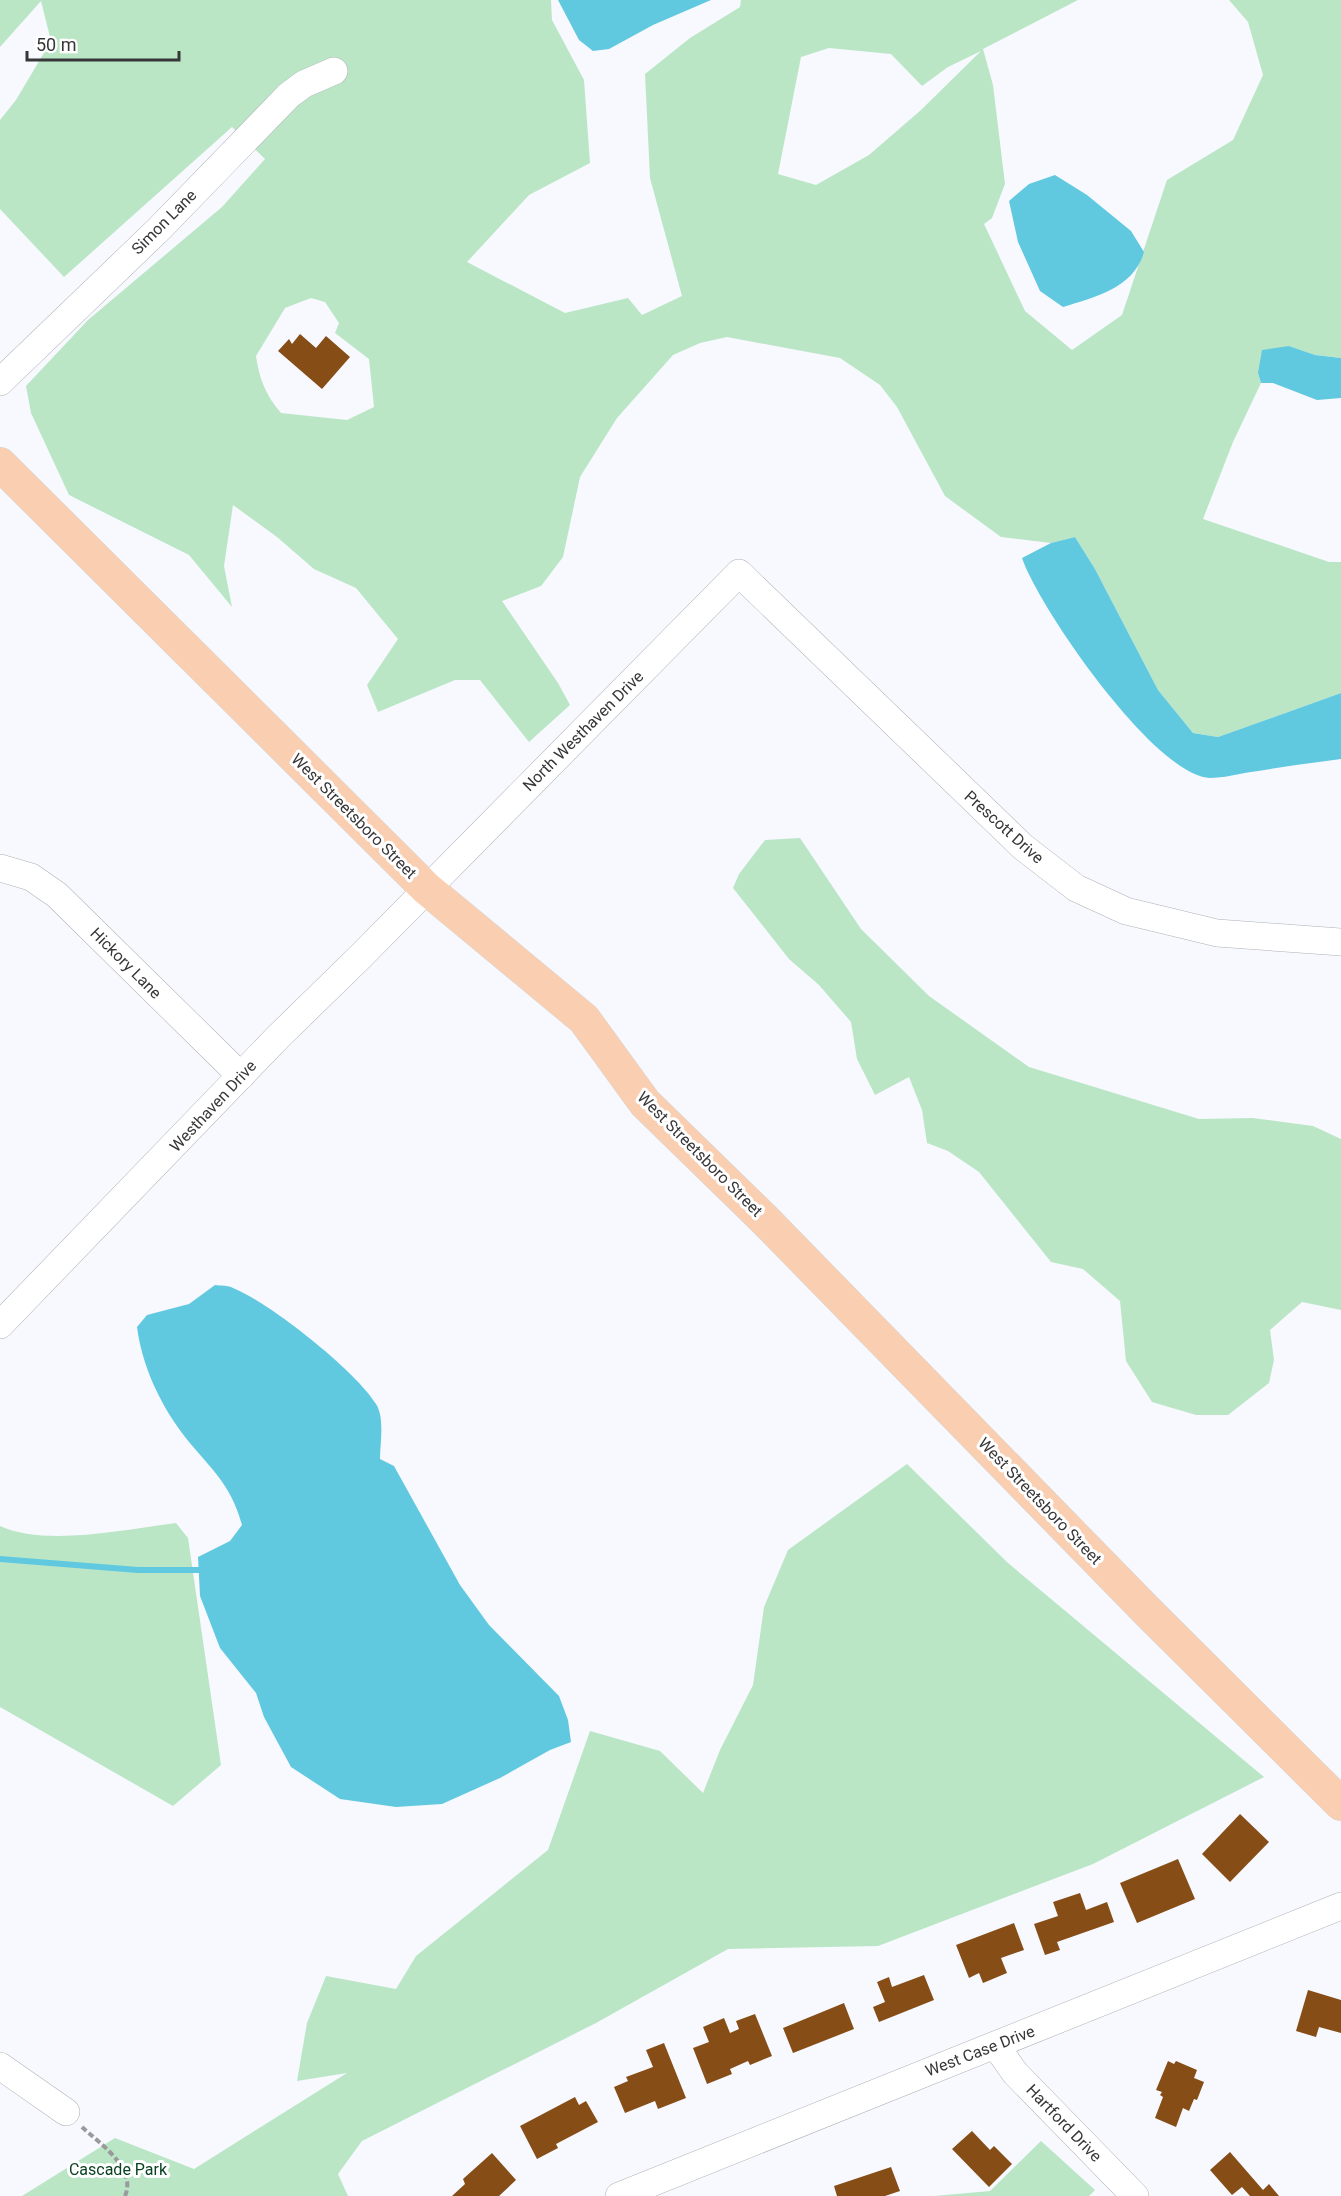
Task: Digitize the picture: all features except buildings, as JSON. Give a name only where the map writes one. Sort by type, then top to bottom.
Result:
[{"type":"main road","name":"West Streetsboro Street","points":[[0,464],[426,888],[584,1019],[645,1103],[765,1220],[1147,1611],[1341,1804]]},
{"type":"street","name":"Simon Lane","points":[[0,382],[159,229],[289,95],[304,84],[334,71]]},
{"type":"street","name":"North Westhaven Drive","points":[[426,888],[739,573]]},
{"type":"street","name":"Prescott Drive","points":[[739,573],[1023,848],[1076,888],[1126,911],[1217,933],[1341,942]]},
{"type":"street","name":"Hickory Lane","points":[[0,868],[31,877],[57,895],[241,1076]]},
{"type":"street","name":"Westhaven Drive","points":[[0,1325],[426,888]]},
{"type":"street","name":"West Case Drive","points":[[620,2196],[1341,1906]]},
{"type":"street","name":"Hartford Drive","points":[[996,2046],[1015,2073],[1135,2196]]},
{"type":"street","points":[[0,2066],[66,2112]]},
{"type":"path","points":[[66,2112],[116,2159],[126,2175],[125,2196]]},
{"type":"green space","points":[[0,0],[551,0],[552,20],[584,80],[590,163],[529,195],[467,262],[565,313],[628,298],[642,315],[682,296],[650,178],[645,74],[690,38],[740,7],[741,0],[1078,0],[983,49],[993,85],[1005,184],[992,218],[984,224],[1025,311],[1072,350],[1122,315],[1167,180],[1233,140],[1263,75],[1248,22],[1229,0],[1341,0],[1341,358],[1315,355],[1289,346],[1258,373],[1261,383],[1233,442],[1203,519],[1329,562],[1341,562],[1341,693],[1218,737],[1193,733],[1158,690],[1095,569],[1075,537],[1051,543],[1001,537],[945,496],[897,407],[880,385],[840,358],[727,337],[700,343],[673,355],[617,418],[580,477],[563,557],[541,586],[502,601],[558,683],[570,705],[529,742],[480,680],[455,680],[378,712],[367,685],[398,639],[356,588],[314,569],[277,537],[233,505],[224,566],[232,607],[189,555],[69,495],[31,413],[26,386],[88,320],[222,207],[265,159],[232,127],[64,277],[0,209],[0,120],[16,100],[51,41],[41,1],[0,47]],"holes":[[[829,48],[891,54],[922,86],[948,67],[981,51],[921,110],[869,155],[816,185],[778,174],[801,57]],[[311,298],[325,302],[339,323],[335,333],[369,359],[374,407],[347,420],[281,413],[267,393],[259,372],[256,356],[285,308]]]},
{"type":"green space","points":[[800,838],[861,929],[929,996],[1029,1067],[1199,1119],[1253,1118],[1313,1126],[1341,1139],[1341,1310],[1302,1302],[1270,1330],[1274,1360],[1269,1383],[1228,1415],[1196,1415],[1152,1402],[1126,1361],[1120,1301],[1083,1269],[1051,1262],[979,1172],[948,1151],[927,1143],[922,1110],[909,1077],[875,1095],[857,1059],[851,1022],[819,985],[789,959],[733,888],[739,874],[765,840]]},
{"type":"green space","name":"Cascade Park","points":[[907,1464],[1008,1563],[1264,1777],[1093,1864],[878,1946],[728,1949],[596,2023],[362,2141],[338,2174],[348,2196],[22,2196],[115,2138],[194,2169],[347,2073],[297,2081],[307,2023],[326,1976],[396,1989],[416,1956],[548,1850],[590,1731],[660,1751],[703,1793],[720,1750],[753,1685],[764,1607],[788,1550]]},
{"type":"green space","points":[[176,1523],[188,1538],[221,1765],[173,1806],[0,1707],[0,1526],[19,1532],[63,1536]]},
{"type":"green space","points":[[1041,2141],[1095,2190],[1089,2196],[934,2196],[990,2191]]},
{"type":"water","points":[[558,0],[711,0],[653,25],[609,49],[593,51],[579,40]]},
{"type":"water","points":[[1055,175],[1087,195],[1131,231],[1144,252],[1132,274],[1122,283],[1100,295],[1063,307],[1040,291],[1018,242],[1009,201],[1029,184]]},
{"type":"water","points":[[1289,346],[1315,355],[1341,358],[1341,398],[1317,400],[1273,383],[1261,383],[1258,373],[1262,350]]},
{"type":"water","points":[[1075,537],[1095,569],[1158,690],[1193,733],[1218,737],[1341,693],[1341,759],[1210,778],[1187,770],[1160,750],[1131,721],[1074,649],[1033,582],[1022,558],[1051,543]]},
{"type":"water","points":[[215,1285],[231,1287],[249,1296],[289,1322],[332,1357],[366,1390],[379,1410],[380,1459],[394,1466],[460,1585],[489,1625],[559,1696],[568,1720],[571,1742],[550,1750],[500,1778],[442,1804],[396,1807],[340,1799],[291,1767],[264,1717],[256,1693],[220,1648],[200,1596],[198,1557],[230,1541],[242,1525],[237,1510],[225,1486],[182,1433],[166,1409],[147,1369],[139,1341],[137,1327],[147,1315],[189,1304]]},
{"type":"waterway","points":[[0,1559],[138,1570],[199,1570]]}]
